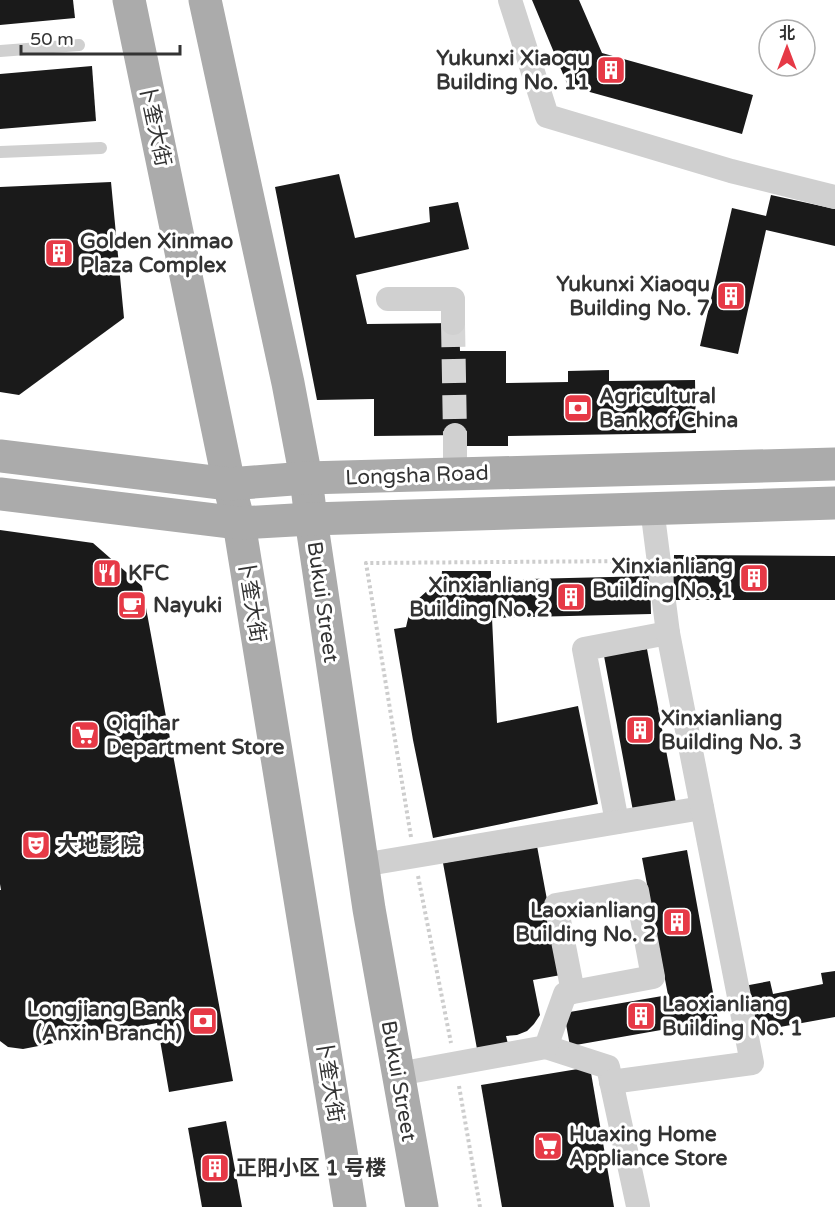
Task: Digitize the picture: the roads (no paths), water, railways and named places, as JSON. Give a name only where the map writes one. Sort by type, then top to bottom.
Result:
[{"type":"main road","name":"卜奎大街","points":[[129,0],[239,523],[350,1207]]},
{"type":"main road","name":"Bukui Street","points":[[205,0],[288,383],[306,478],[362,865],[422,1207]]},
{"type":"main road","name":"Longsha Road","points":[[0,456],[229,484],[306,478],[835,464]]},
{"type":"main road","name":"Longsha Road","points":[[0,494],[239,523],[835,503]]},
{"type":"street","points":[[510,0],[547,116],[731,171],[835,197]]},
{"type":"street","points":[[388,299],[453,299],[453,323]]},
{"type":"street","points":[[455,435],[455,474]]},
{"type":"street","points":[[611,1082],[752,1063],[668,633],[652,508]]},
{"type":"street","points":[[617,822],[585,649],[668,633]]},
{"type":"street","points":[[362,865],[702,808]]},
{"type":"street","points":[[546,1047],[565,994],[653,978],[637,891],[556,905],[573,992]]},
{"type":"street","points":[[398,1074],[546,1047],[608,1067],[638,1206]]},
{"type":"lane","points":[[0,51],[79,45]]},
{"type":"lane","points":[[0,152],[101,148]]},
{"type":"tunnel","points":[[453,323],[455,435]]},
{"type":"place","name":"Yukunxi Xiaoqu Building No. 11","points":[[611,70]]},
{"type":"place","name":"Golden Xinmao Plaza Complex","points":[[59,253]]},
{"type":"place","name":"Yukunxi Xiaoqu Building No. 7","points":[[731,296]]},
{"type":"place","name":"Agricultural Bank of China","points":[[578,408]]},
{"type":"place","name":"KFC","points":[[107,573]]},
{"type":"place","name":"Xinxianliang Building No. 1","points":[[754,578]]},
{"type":"place","name":"Xinxianliang Building No. 2","points":[[571,597]]},
{"type":"place","name":"Nayuki","points":[[132,605]]},
{"type":"place","name":"Xinxianliang Building No. 3","points":[[640,730]]},
{"type":"place","name":"Qiqihar Department Store","points":[[85,735]]},
{"type":"place","name":"大地影院","points":[[36,845]]},
{"type":"place","name":"Laoxianliang Building No. 2","points":[[677,922]]},
{"type":"place","name":"Laoxianliang Building No. 1","points":[[641,1016]]},
{"type":"place","name":"Longjiang Bank (Anxin Branch)","points":[[203,1021]]},
{"type":"place","name":"Huaxing Home Appliance Store","points":[[548,1146]]},
{"type":"place","name":"正阳小区 1 号楼","points":[[215,1168]]}]
